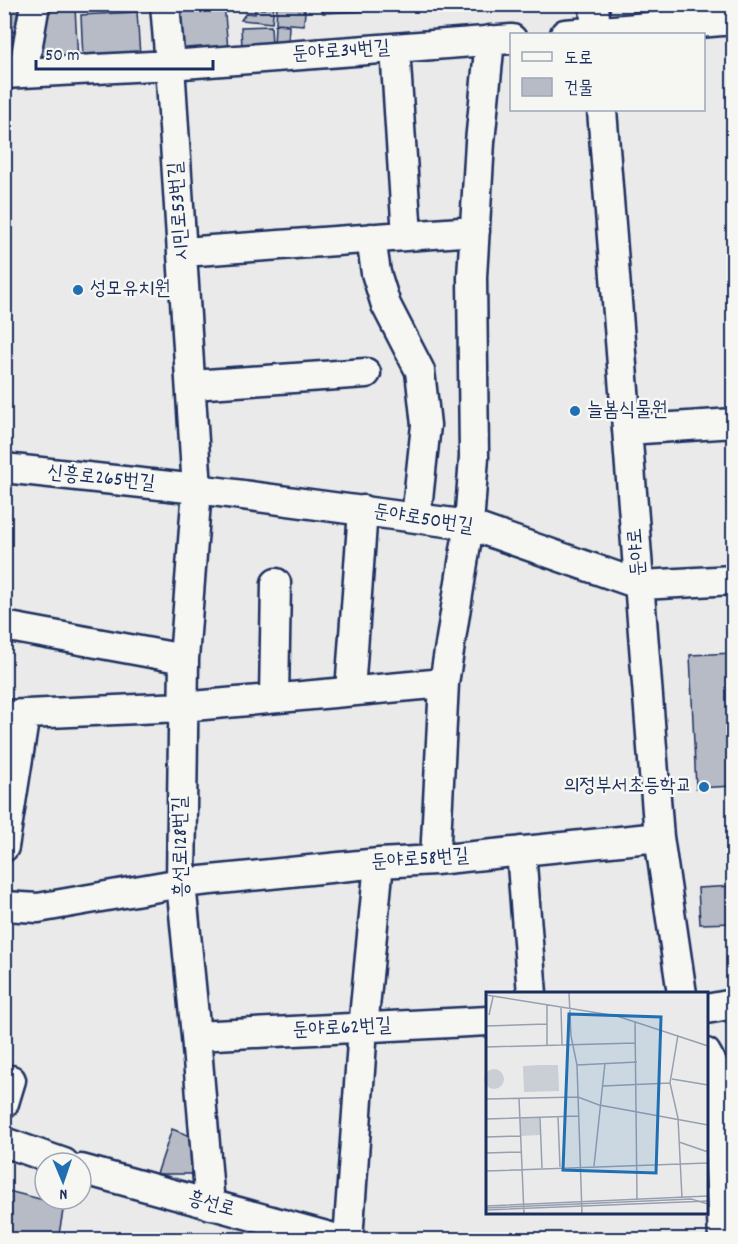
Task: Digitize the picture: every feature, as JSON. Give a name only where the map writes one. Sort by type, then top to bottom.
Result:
[{"type":"street","points":[[14,73],[35,4]]},
{"type":"street","name":"시민로53번길","points":[[165,4],[192,385],[197,489]]},
{"type":"street","points":[[568,33],[596,24],[734,20]]},
{"type":"street","points":[[435,860],[444,683],[469,525],[474,458],[472,277],[480,142],[501,40]]},
{"type":"street","name":"둔야로34번길","points":[[14,73],[170,65],[501,40]]},
{"type":"street","points":[[395,48],[406,236]]},
{"type":"street","name":"둔야로","points":[[602,111],[659,837],[682,992]]},
{"type":"street","points":[[183,252],[475,231]]},
{"type":"street","points":[[371,238],[376,273],[386,305],[420,371],[426,425],[416,518]]},
{"type":"street","points":[[192,385],[366,373]]},
{"type":"street","points":[[627,430],[734,423]]},
{"type":"street","name":"신흥로265번길","points":[[4,468],[197,489]]},
{"type":"street","name":"둔야로50번길","points":[[197,489],[469,525],[640,585]]},
{"type":"street","name":"흥선로128번길","points":[[197,489],[182,707],[181,883],[210,1205]]},
{"type":"street","points":[[350,692],[363,510]]},
{"type":"street","points":[[640,585],[734,580]]},
{"type":"street","points":[[274,698],[276,583]]},
{"type":"street","points":[[4,626],[184,659]]},
{"type":"street","points":[[4,847],[15,715],[182,707],[444,683]]},
{"type":"street","name":"둔야로58번길","points":[[4,906],[38,908],[181,883],[659,837]]},
{"type":"street","points":[[521,851],[532,992]]},
{"type":"street","points":[[348,1239],[363,1028],[379,863]]},
{"type":"street","points":[[708,1009],[734,1004]]},
{"type":"street","name":"둔야로62번길","points":[[196,1036],[486,1021]]},
{"type":"street","points":[[708,1057],[716,1071],[723,1239]]},
{"type":"street","points":[[4,1142],[33,1152]]},
{"type":"street","name":"흥선로","points":[[93,1172],[341,1239]]},
{"type":"building","points":[[4,4],[20,5],[14,32],[4,30]]},
{"type":"building","points":[[174,4],[224,4],[228,49],[177,52]]},
{"type":"building","points":[[265,4],[274,4],[272,23],[241,20],[246,13],[255,14],[255,8],[264,9]]},
{"type":"building","points":[[277,4],[299,5],[305,11],[304,25],[276,23]]},
{"type":"building","points":[[323,4],[440,4],[440,8],[323,13]]},
{"type":"building","points":[[75,8],[78,62],[32,64],[38,10]]},
{"type":"building","points":[[137,12],[140,56],[83,59],[81,15]]},
{"type":"building","points":[[275,25],[289,26],[288,46],[274,46]]},
{"type":"building","points":[[271,26],[272,46],[242,47],[241,27]]},
{"type":"building","points":[[4,36],[16,36],[16,56],[4,66]]},
{"type":"building","points":[[734,653],[734,786],[696,788],[690,655]]},
{"type":"building","points":[[734,886],[734,923],[700,924],[698,888]]},
{"type":"building","points":[[172,1129],[190,1136],[191,1174],[157,1174]]},
{"type":"building","points":[[4,1190],[33,1197],[33,1211],[63,1211],[58,1240],[4,1240]]},
{"type":"place","name":"성모유치원","points":[[78,290]]},
{"type":"place","name":"늘봄식물원","points":[[575,411]]},
{"type":"place","name":"의정부서초등학교","points":[[704,787]]}]
